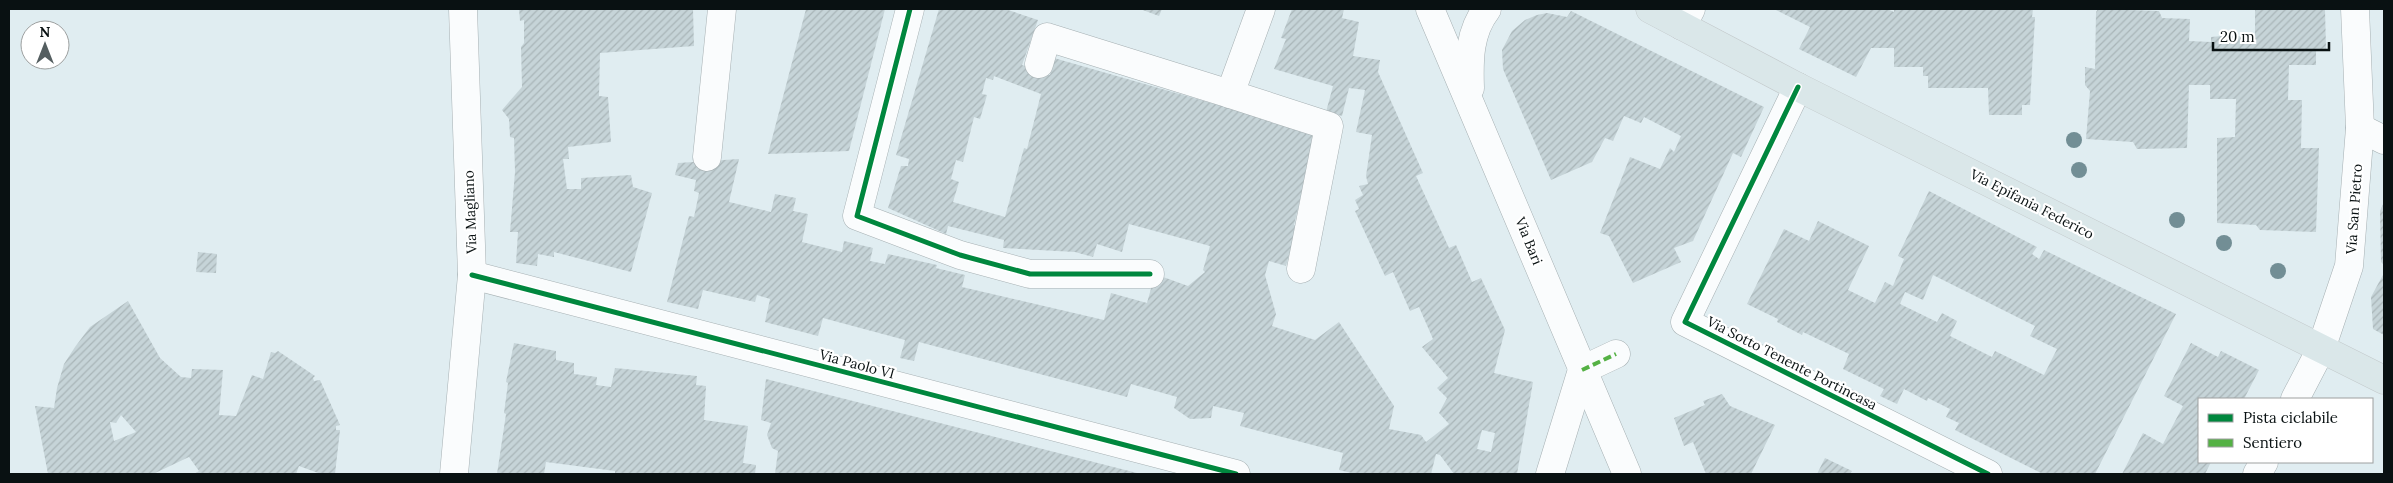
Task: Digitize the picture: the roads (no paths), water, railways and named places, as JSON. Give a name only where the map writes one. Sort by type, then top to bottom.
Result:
[{"type":"main road","name":"Via Epifania Federico","points":[[1635,9],[1687,17]]},
{"type":"main road","name":"Via Epifania Federico","points":[[1650,9],[1687,17],[1798,86],[2384,380]]},
{"type":"street","name":"Via Magliano","points":[[454,474],[472,275],[463,9]]},
{"type":"street","points":[[707,157],[722,9]]},
{"type":"street","points":[[910,9],[857,216],[960,255],[1030,274],[1150,274]]},
{"type":"street","points":[[1230,94],[1261,9]]},
{"type":"street","name":"Via Bari","points":[[1430,9],[1470,99],[1627,474]]},
{"type":"street","points":[[1470,99],[1469,51],[1479,18],[1487,9]]},
{"type":"street","name":"Via San Pietro","points":[[2296,398],[2321,349],[2349,266],[2360,128],[2355,9]]},
{"type":"street","points":[[1039,64],[1047,37],[1329,126],[1301,269]]},
{"type":"street","name":"Via Sotto Tenente Portincasa","points":[[1798,86],[1685,322],[1988,474]]},
{"type":"street","points":[[2360,128],[2384,140]]},
{"type":"street","name":"Via Paolo VI","points":[[472,275],[1236,474]]},
{"type":"street","points":[[1550,474],[1582,370],[1616,354]]},
{"type":"street","points":[[2257,474],[2263,463]]}]
